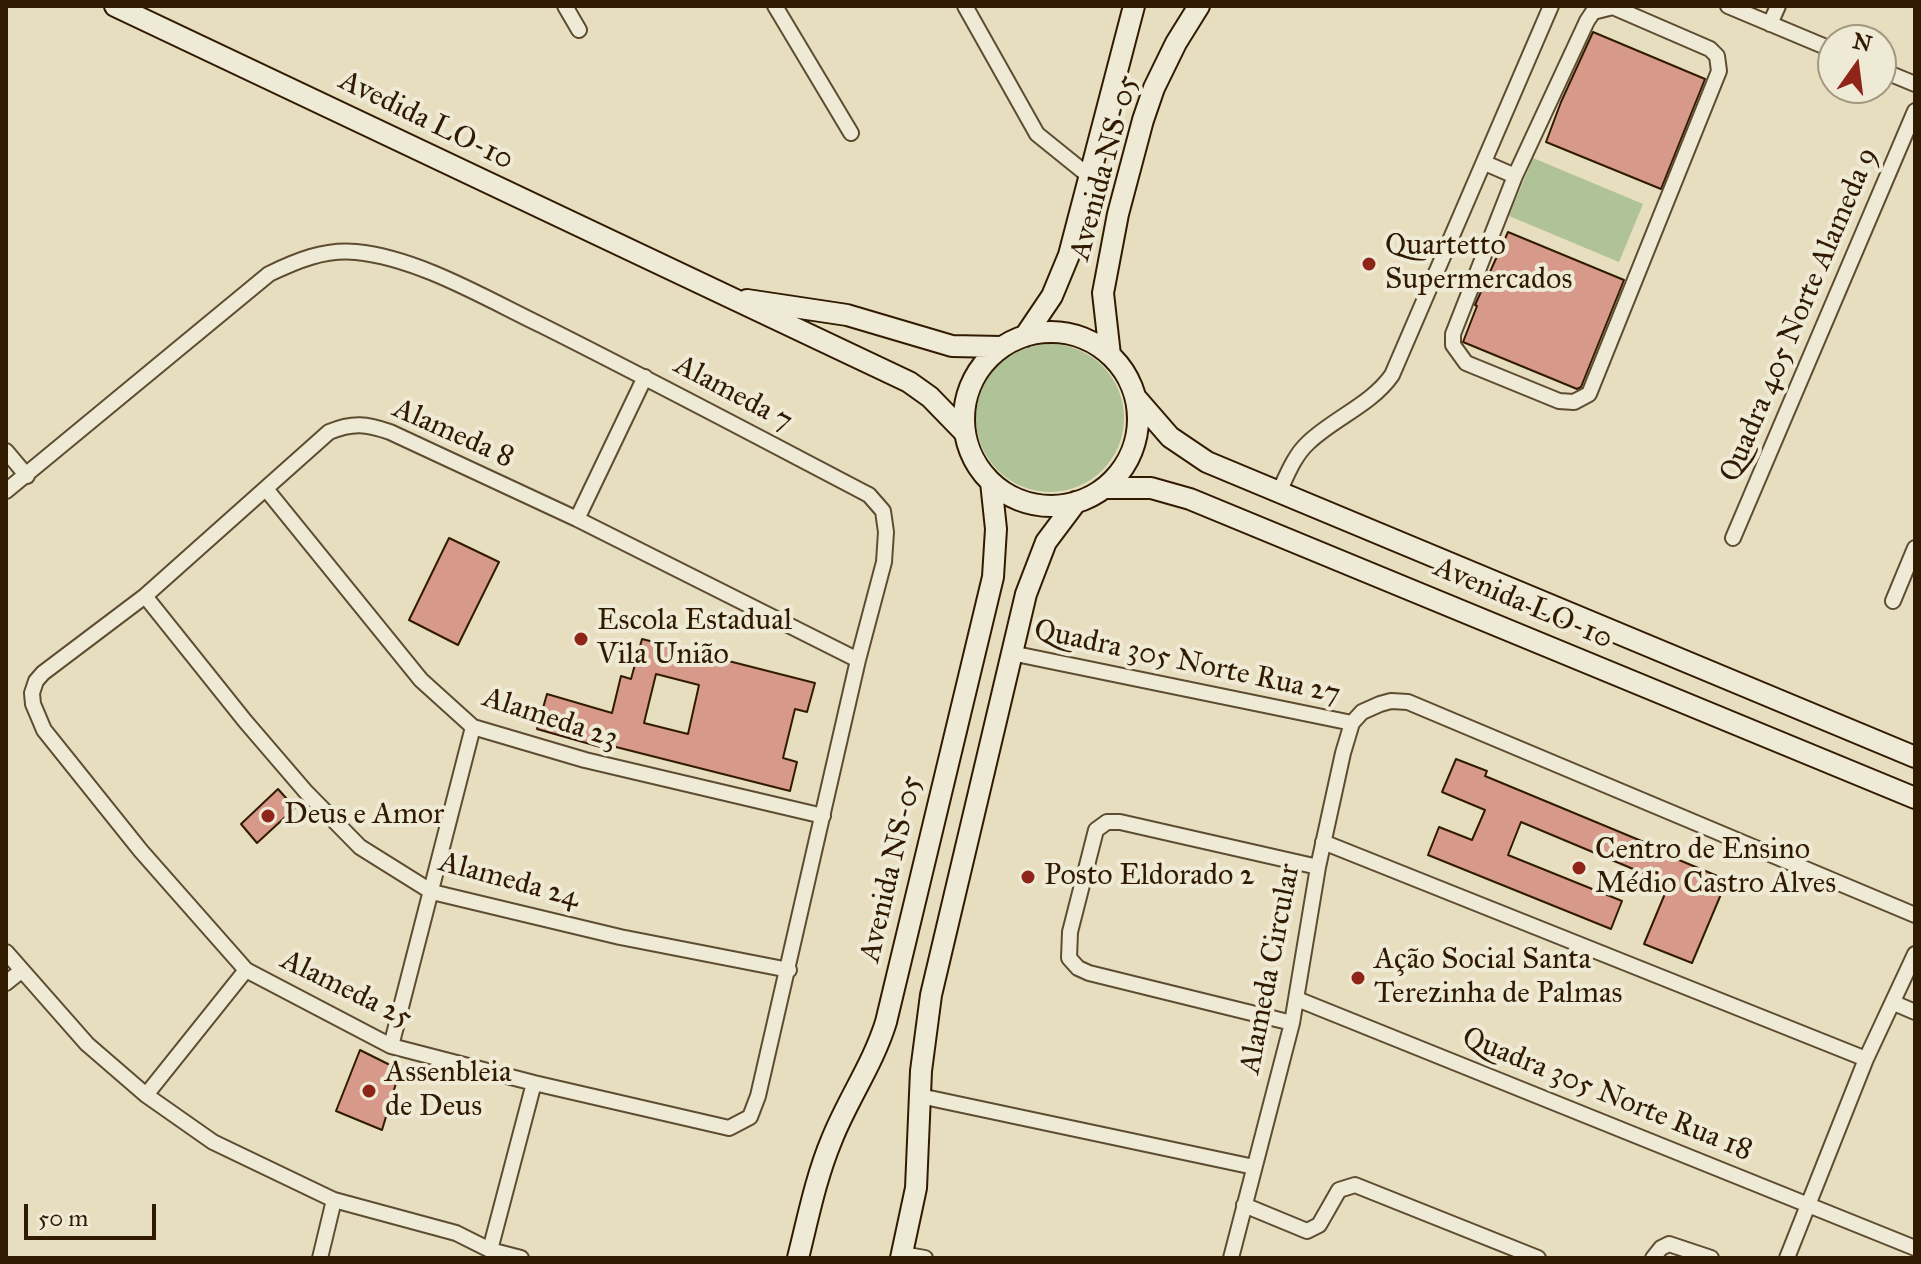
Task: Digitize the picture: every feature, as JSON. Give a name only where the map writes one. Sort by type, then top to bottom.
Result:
[{"type":"street","name":"Avedida LO-10","points":[[115,6],[915,386],[938,404],[965,433]]},
{"type":"street","points":[[565,6],[579,30]]},
{"type":"street","points":[[775,6],[851,133]]},
{"type":"street","points":[[965,6],[1037,134],[1089,176]]},
{"type":"street","name":"Avenida NS-05","points":[[1025,336],[1044,309],[1064,270],[1134,6]]},
{"type":"street","name":"Avenida NS-05","points":[[1110,355],[1103,293],[1118,214],[1154,88],[1199,6]]},
{"type":"street","points":[[1279,492],[1295,458],[1308,442],[1374,394],[1392,375],[1551,6]]},
{"type":"street","points":[[1728,6],[1817,43]]},
{"type":"street","points":[[1770,24],[1778,6]]},
{"type":"street","points":[[1613,7],[1710,49],[1717,56],[1719,71],[1589,394],[1574,402],[1559,401],[1466,363],[1453,345],[1453,334],[1515,176],[1593,12],[1613,7]]},
{"type":"street","name":"Quadra 405 Norte Alameda 9","points":[[1733,538],[1915,111]]},
{"type":"street","points":[[1485,163],[1515,176]]},
{"type":"street","name":"Alameda 7","points":[[6,491],[269,274],[299,259],[354,252],[393,259],[466,288],[645,377],[869,495],[883,511],[886,532],[884,562],[858,660],[789,970],[754,1107],[750,1117],[729,1128]]},
{"type":"street","name":"Avedida LO-10","points":[[711,291],[752,301],[847,315],[942,344],[1001,347]]},
{"type":"street","name":"Avenida NS-05","points":[[1041,332],[1066,333],[1090,340],[1110,355],[1127,375],[1137,399],[1139,426],[1132,453],[1123,468],[1104,488],[1076,502],[1050,506],[1029,503],[1009,495],[991,482],[974,459],[965,433],[965,403],[980,368],[1001,347],[1041,332]]},
{"type":"street","points":[[577,519],[645,377]]},
{"type":"street","name":"Avenida LO-10","points":[[1137,399],[1160,428],[1193,455],[1915,757]]},
{"type":"street","name":"Alameda 8","points":[[44,730],[33,704],[36,681],[145,596],[329,432],[356,423],[369,424],[577,519],[858,660]]},
{"type":"street","points":[[6,451],[27,476]]},
{"type":"street","name":"Avenida NS-05","points":[[798,1258],[821,1169],[833,1137],[871,1063],[886,1022],[993,577],[996,529],[991,482]]},
{"type":"street","name":"Avenida LO-10","points":[[1104,488],[1151,488],[1190,499],[1915,798]]},
{"type":"street","name":"Alameda 23","points":[[266,489],[421,680],[473,727],[585,760],[823,816]]},
{"type":"street","name":"Avenida NS-05","points":[[902,1256],[916,1188],[924,1040],[933,983],[1026,594],[1048,538],[1076,502]]},
{"type":"street","points":[[1893,601],[1915,548]]},
{"type":"street","name":"Alameda 24","points":[[145,596],[306,792],[360,847],[432,892],[620,937],[789,970]]},
{"type":"street","name":"Quadra 305 Norte Rua 27","points":[[1011,653],[1352,723]]},
{"type":"street","points":[[1352,723],[1362,712],[1380,704],[1408,702],[1915,915]]},
{"type":"street","name":"Alameda Circular","points":[[1231,1258],[1292,1023],[1323,842],[1352,723]]},
{"type":"street","points":[[391,1046],[473,727]]},
{"type":"street","name":"Alameda 25","points":[[44,730],[141,851],[246,970],[391,1046],[729,1128]]},
{"type":"street","points":[[1292,1023],[1089,973],[1078,968],[1069,958],[1070,932],[1096,830],[1107,822],[1120,822],[1318,867]]},
{"type":"street","points":[[1323,842],[1866,1059]]},
{"type":"street","points":[[6,952],[87,1044],[146,1095],[213,1142],[334,1200],[456,1233],[490,1250],[521,1258]]},
{"type":"street","points":[[1787,1258],[1866,1059],[1915,954]]},
{"type":"street","points":[[146,1095],[246,970]]},
{"type":"street","points":[[6,983],[21,971]]},
{"type":"street","name":"Quadra 305 Norte Rua 18","points":[[1297,999],[1915,1248]]},
{"type":"street","points":[[1894,1003],[1915,1012]]},
{"type":"street","points":[[490,1250],[534,1083]]},
{"type":"street","points":[[920,1096],[1254,1167]]},
{"type":"street","points":[[1244,1205],[1307,1231],[1319,1225],[1339,1190],[1355,1185],[1538,1258]]},
{"type":"street","points":[[320,1258],[334,1200]]},
{"type":"street","points":[[1653,1258],[1669,1244],[1711,1258]]},
{"type":"street","points":[[902,1256],[925,1258]]},
{"type":"green space","points":[[1533,158],[1643,204],[1619,262],[1509,216]]},
{"type":"green space","points":[[1050,344],[1078,350],[1102,366],[1118,390],[1124,418],[1118,446],[1102,470],[1078,486],[1050,492],[1022,486],[998,470],[982,446],[976,418],[982,390],[998,366],[1022,350]]},
{"type":"building","points":[[1593,32],[1705,79],[1661,189],[1546,142]]},
{"type":"building","points":[[1508,232],[1624,280],[1581,387],[1577,389],[1463,342],[1475,305]]},
{"type":"building","points":[[449,538],[499,562],[458,645],[409,620]]},
{"type":"building","points":[[642,639],[815,683],[807,712],[795,709],[783,758],[797,762],[790,791],[612,746],[611,750],[537,729],[547,694],[612,713],[621,676],[631,679]],"holes":[[[656,674],[699,685],[688,734],[644,723]]]},
{"type":"building","points":[[1456,759],[1487,771],[1485,776],[1668,852],[1667,855],[1727,880],[1692,963],[1644,944],[1669,884],[1521,822],[1508,855],[1622,901],[1611,929],[1428,855],[1439,827],[1472,840],[1485,810],[1442,792]]},
{"type":"building","name":"Deus e Amor","points":[[278,789],[295,808],[257,843],[241,824]]},
{"type":"building","name":"Assenbleia de Deus","points":[[360,1050],[400,1070],[382,1130],[336,1111]]},
{"type":"place","name":"Quartetto Supermercados","points":[[1369,264]]},
{"type":"place","name":"Escola Estadual Vila União","points":[[581,639]]},
{"type":"place","name":"Deus e Amor","points":[[268,816]]},
{"type":"place","name":"Centro de Ensino Médio Castro Alves","points":[[1579,868]]},
{"type":"place","name":"Posto Eldorado 2","points":[[1028,877]]},
{"type":"place","name":"Ação Social Santa Terezinha de Palmas","points":[[1358,978]]},
{"type":"place","name":"Assenbleia de Deus","points":[[369,1091]]}]
